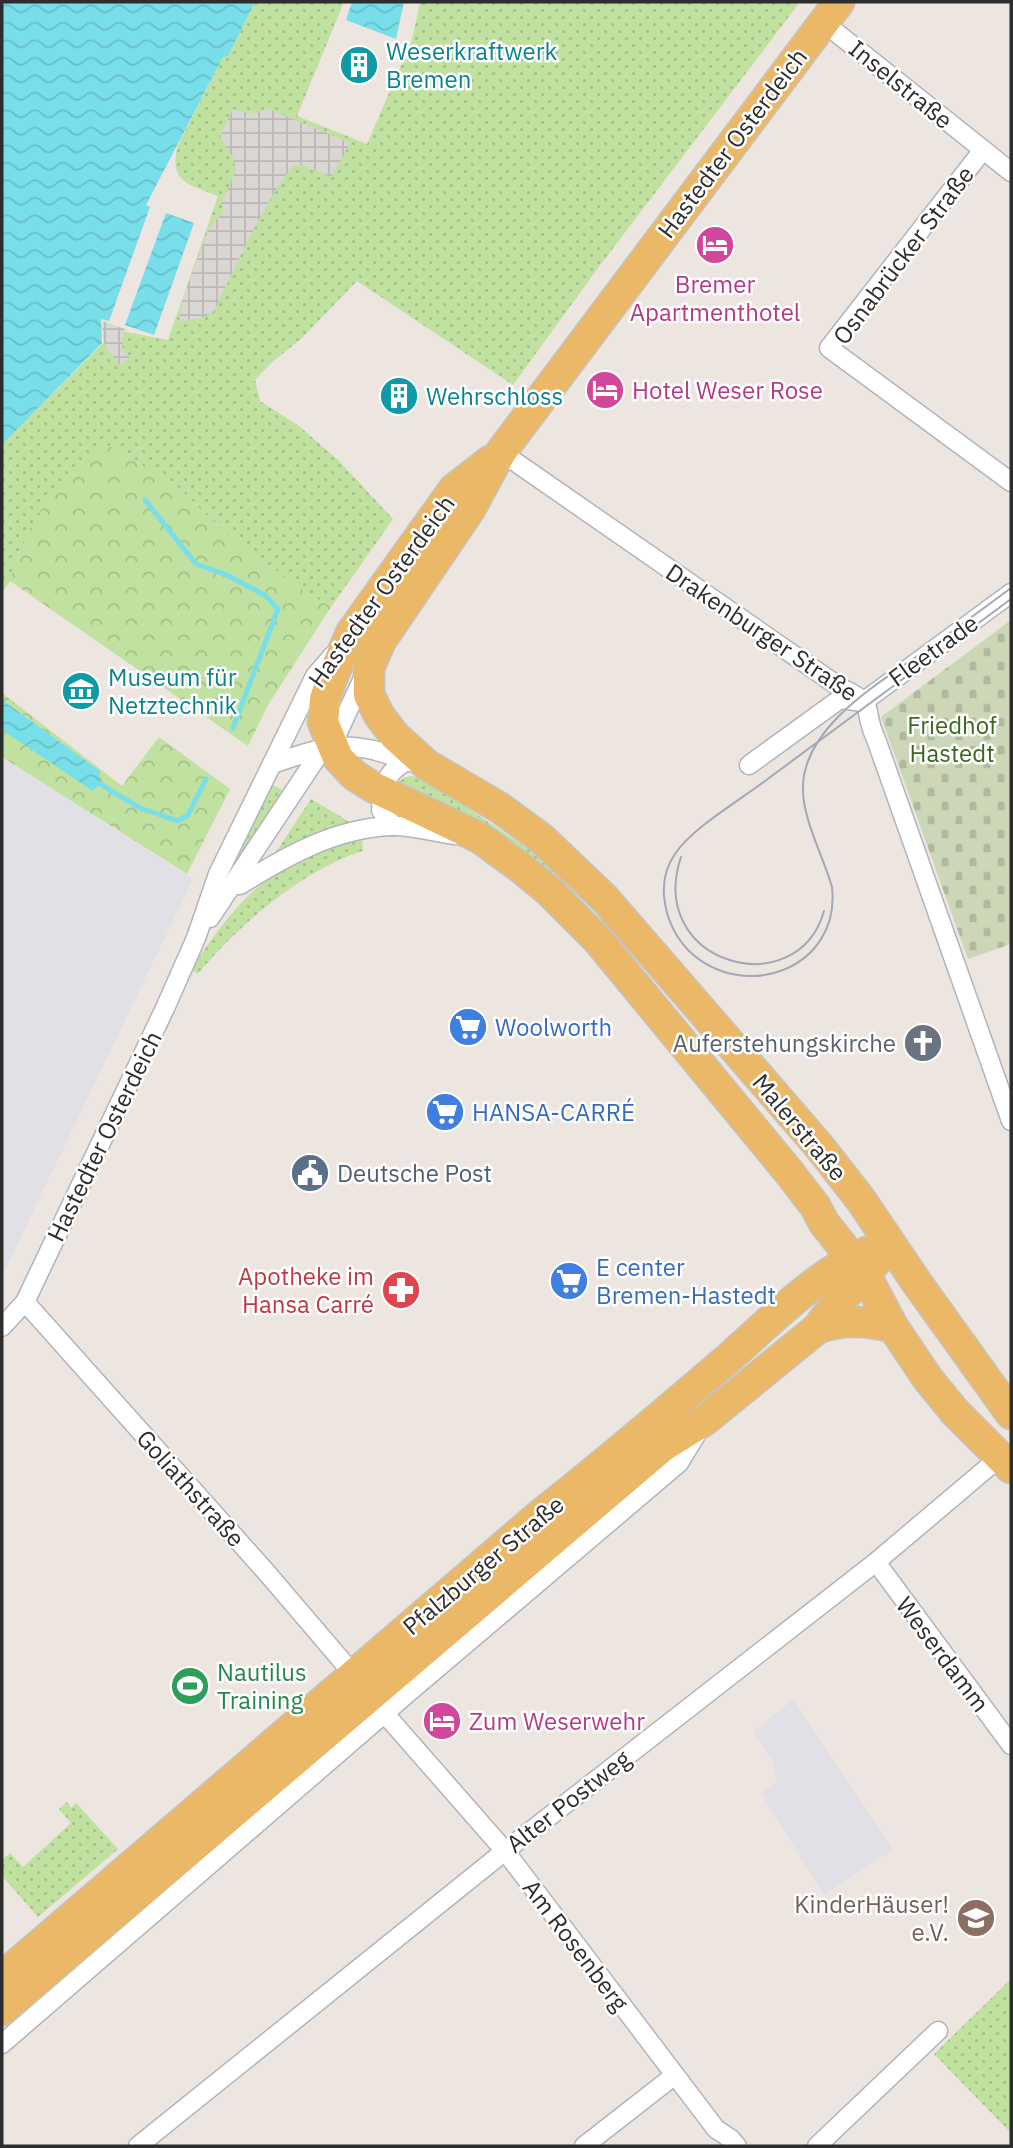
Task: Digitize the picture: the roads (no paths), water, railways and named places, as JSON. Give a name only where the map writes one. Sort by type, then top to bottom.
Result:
[{"type":"main road","name":"Hastedter Osterdeich","points":[[369,668],[380,642],[470,509],[501,452],[831,12]]},
{"type":"main road","name":"Hastedter Osterdeich","points":[[351,633],[454,489],[501,452]]},
{"type":"main road","name":"Malerstraße","points":[[351,633],[325,699],[323,722],[338,758],[354,775],[382,791],[481,838],[549,891],[597,939],[788,1171],[858,1267],[893,1327],[928,1379],[955,1412],[1005,1463]]},
{"type":"main road","name":"Malerstraße","points":[[369,668],[369,695],[383,722],[416,763],[500,808],[541,838],[587,880],[818,1146],[1011,1414]]},
{"type":"main road","name":"Pfalzburger Straße","points":[[2,1977],[795,1300],[858,1267],[890,1243]]},
{"type":"main road","name":"Pfalzburger Straße","points":[[2,2010],[662,1447],[705,1420],[818,1328],[858,1267]]},
{"type":"main road","name":"Pfalzburger Straße","points":[[818,1328],[839,1321],[868,1322],[893,1327]]},
{"type":"street","name":"Inselstraße","points":[[831,12],[983,150],[1011,172]]},
{"type":"street","name":"Osnabrücker Straße","points":[[983,150],[829,348],[1011,482]]},
{"type":"street","name":"Drakenburger Straße","points":[[501,452],[841,688],[865,701],[868,705],[869,724],[1011,1121]]},
{"type":"street","name":"Fleetrade","points":[[749,765],[840,699],[865,701],[1011,593]]},
{"type":"street","name":"Hastedter Osterdeich","points":[[2,1327],[25,1302],[162,1015],[196,938],[218,874],[316,676],[351,633]]},
{"type":"street","name":"Hastedter Osterdeich","points":[[196,938],[317,757],[331,745],[355,691],[369,668]]},
{"type":"street","name":"Malerstraße","points":[[272,764],[331,745],[372,749],[416,763]]},
{"type":"street","points":[[393,826],[381,810],[384,782],[390,773],[416,763]]},
{"type":"street","name":"Malerstraße","points":[[232,884],[240,885],[314,844],[353,832],[393,826],[481,838]]},
{"type":"street","name":"Goliathstraße","points":[[25,1302],[267,1573],[354,1675]]},
{"type":"street","name":"Pfalzburger Straße","points":[[2,2044],[679,1463],[705,1420]]},
{"type":"street","name":"Alter Postweg","points":[[138,2146],[505,1850],[1005,1463]]},
{"type":"street","name":"Weserdamm","points":[[876,1562],[1011,1745]]},
{"type":"street","name":"Am Rosenberg","points":[[384,1714],[505,1850],[716,2129],[737,2146]]},
{"type":"street","points":[[817,2146],[938,2031]]},
{"type":"street","points":[[583,2146],[675,2075]]},
{"type":"water","points":[[2,2],[255,2],[228,56],[223,57],[146,205],[150,207],[109,321],[101,319],[102,343],[2,445]]},
{"type":"water","points":[[352,2],[404,2],[396,39],[346,20]]},
{"type":"water","points":[[166,213],[194,223],[154,335],[125,325]]},
{"type":"water","points":[[2,700],[100,771],[100,784],[93,791],[2,730]]},
{"type":"waterway","points":[[145,500],[196,564],[227,575],[266,596],[278,609],[233,728]]},
{"type":"waterway","points":[[100,784],[140,808],[178,821],[188,815],[206,779]]},
{"type":"tram line","points":[[1011,588],[869,690],[830,725],[816,745],[806,767],[803,790],[806,814],[832,887],[831,915],[821,939],[805,957],[785,969],[761,975],[736,975],[712,967],[689,951],[668,917],[664,891],[669,866],[683,844],[719,814],[799,756],[830,733],[890,688],[1011,599]]},
{"type":"tram line","points":[[681,857],[676,894],[684,924],[703,946],[729,960],[757,964],[785,958],[809,940],[824,911]]},
{"type":"place","name":"Weserkraftwerk Bremen","points":[[359,65]]},
{"type":"place","name":"Bremer Apartmenthotel","points":[[715,245]]},
{"type":"place","name":"Hotel Weser Rose","points":[[605,390]]},
{"type":"place","name":"Wehrschloss","points":[[399,396]]},
{"type":"place","name":"Museum für Netztechnik","points":[[81,691]]},
{"type":"place","name":"Woolworth","points":[[468,1027]]},
{"type":"place","name":"Auferstehungskirche","points":[[923,1043]]},
{"type":"place","name":"HANSA-CARRÉ","points":[[445,1112]]},
{"type":"place","name":"Deutsche Post","points":[[310,1173]]},
{"type":"place","name":"E center Bremen-Hastedt","points":[[569,1281]]},
{"type":"place","name":"Apotheke im Hansa Carré","points":[[401,1290]]},
{"type":"place","name":"Nautilus Training","points":[[190,1686]]},
{"type":"place","name":"Zum Weserwehr","points":[[442,1721]]},
{"type":"place","name":"KinderHäuser! e.V.","points":[[976,1918]]},
{"type":"park label","name":"Friedhof Hastedt","points":[[952,739]]}]
